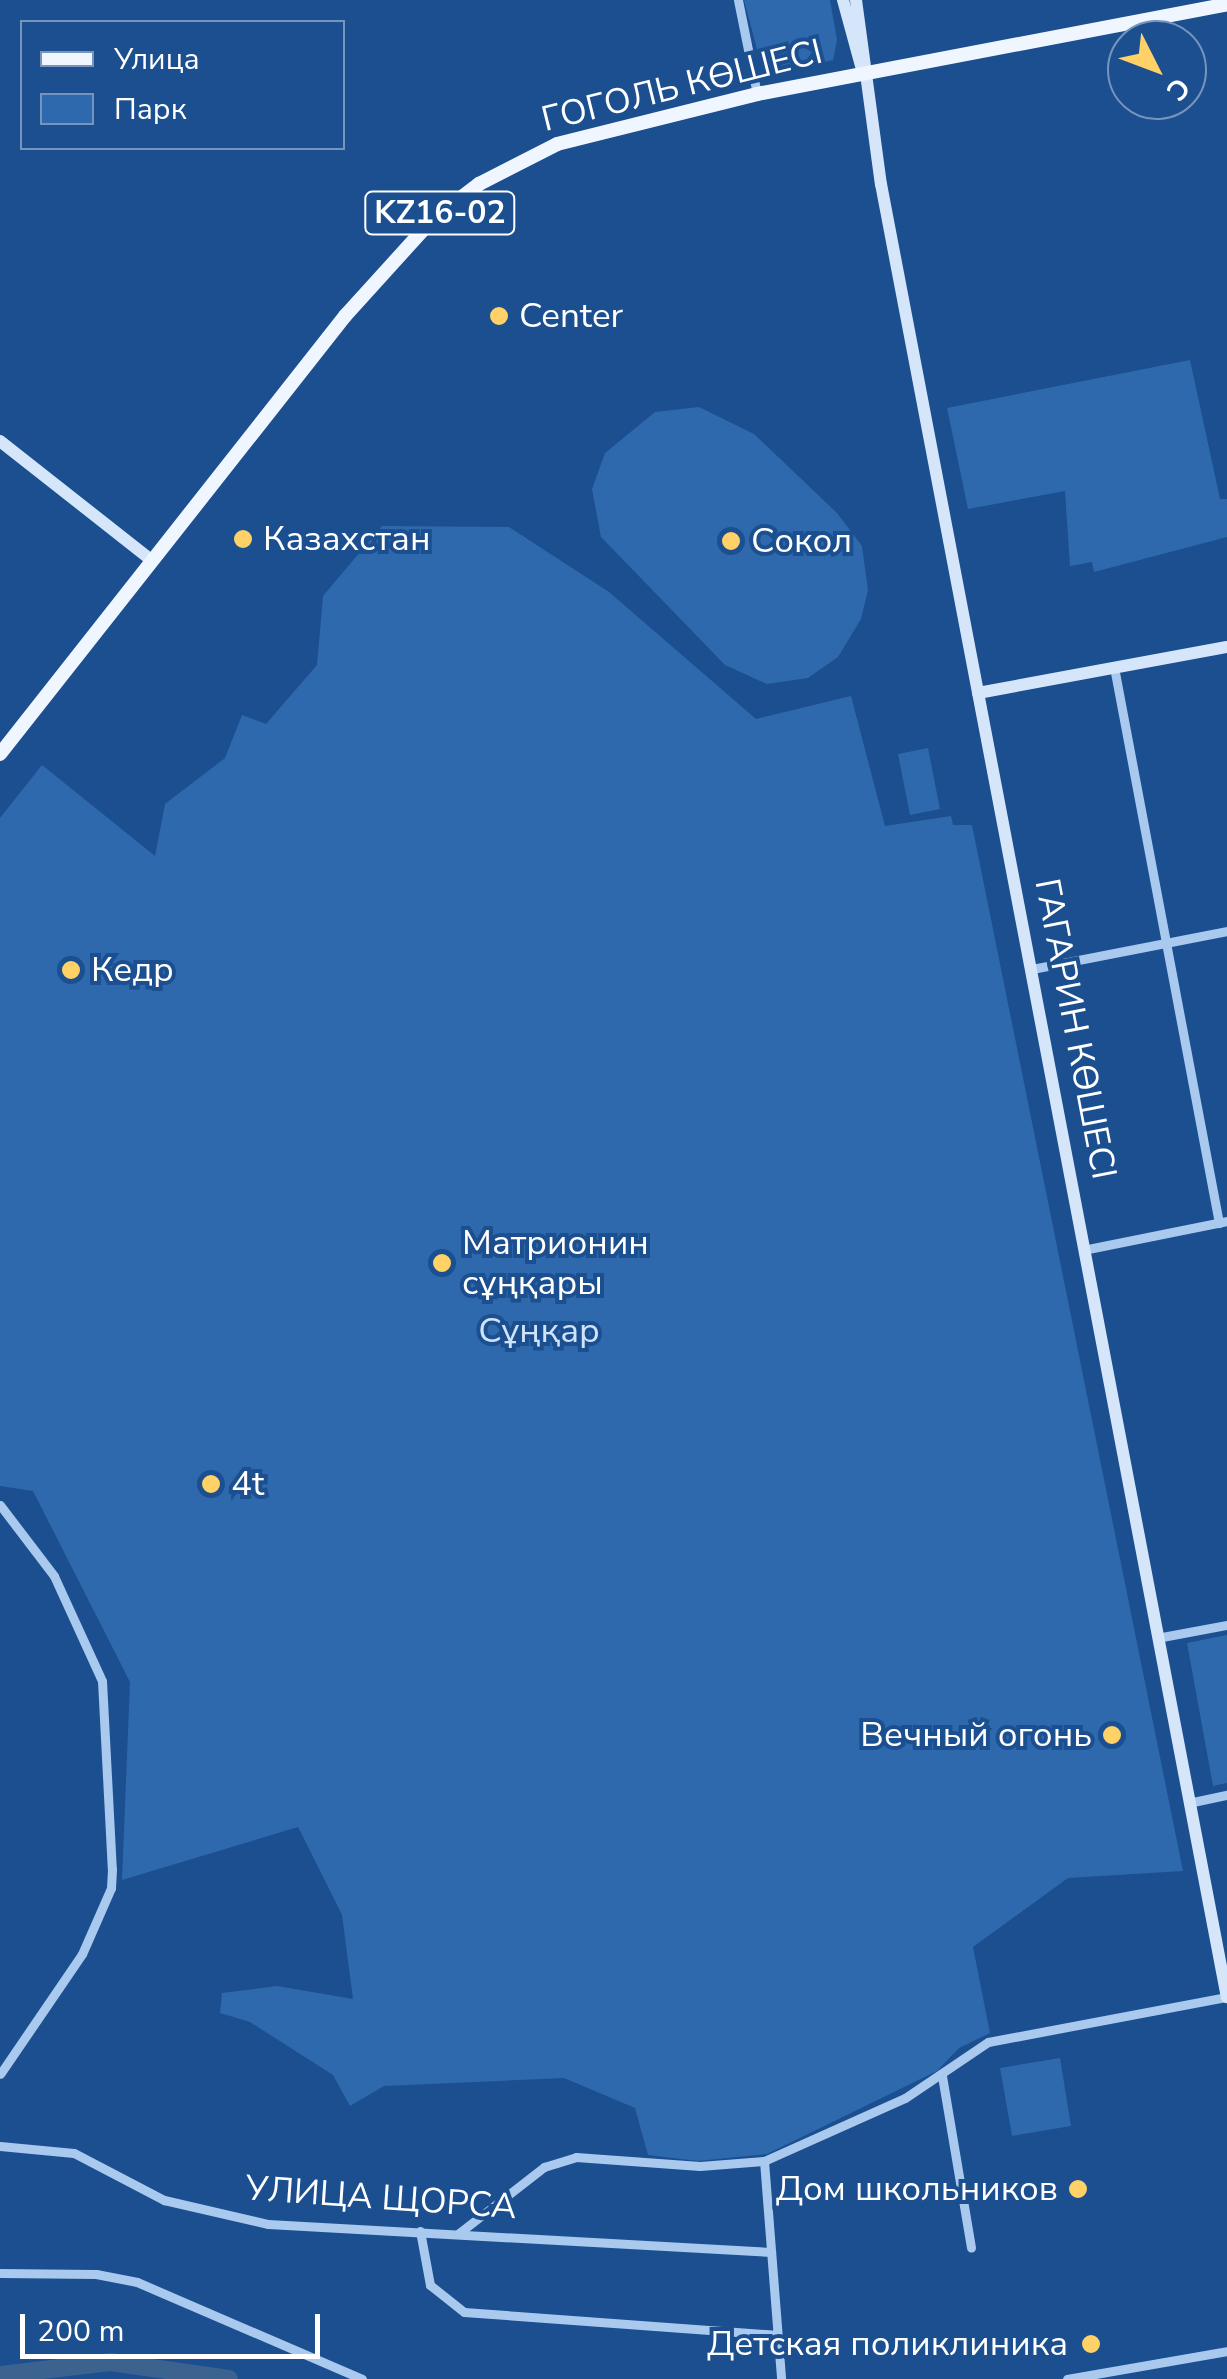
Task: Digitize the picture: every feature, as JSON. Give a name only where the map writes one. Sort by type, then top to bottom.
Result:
[{"type":"main road","name":"ГОГОЛЬ КӨШЕСІ","points":[[0,754],[345,316],[455,200],[557,144],[758,94],[1227,4]]},
{"type":"street","points":[[738,0],[758,94]]},
{"type":"street","name":"ГАГАРИН КӨШЕСІ","points":[[844,0],[864,73]]},
{"type":"street","name":"ГАГАРИН КӨШЕСІ","points":[[856,0],[864,73],[978,693],[1088,1249],[1227,1997]]},
{"type":"street","points":[[0,440],[151,560]]},
{"type":"street","points":[[978,693],[1227,647]]},
{"type":"street","points":[[1088,1249],[1223,1222],[1114,668]]},
{"type":"street","points":[[1032,969],[1227,931]]},
{"type":"street","points":[[0,1505],[54,1576],[102,1680],[112,1851],[111,1888],[99,1920],[0,2074]]},
{"type":"street","points":[[1162,1637],[1227,1625]]},
{"type":"street","points":[[1193,1802],[1227,1795]]},
{"type":"street","points":[[459,2233],[519,2180],[576,2157],[700,2166],[764,2161],[942,2076],[988,2042],[1227,1997]]},
{"type":"street","points":[[942,2076],[971,2248]]},
{"type":"street","name":"УЛИЦА ЩОРСА","points":[[0,2146],[74,2153],[164,2200],[268,2224],[771,2252]]},
{"type":"street","points":[[764,2161],[781,2379]]},
{"type":"street","points":[[420,2232],[430,2285],[464,2312],[776,2335]]},
{"type":"street","points":[[0,2273],[96,2274],[137,2282],[362,2379]]},
{"type":"street","points":[[1067,2379],[1227,2351]]},
{"type":"green space","points":[[744,0],[830,0],[837,40],[833,60],[764,76]]},
{"type":"green space","points":[[1190,360],[1220,499],[1227,499],[1227,537],[1094,572],[1092,562],[1070,566],[1065,491],[968,509],[947,408]]},
{"type":"green space","name":"Сокол","points":[[699,407],[754,434],[837,513],[862,546],[868,590],[861,619],[838,657],[808,678],[767,684],[725,665],[601,537],[592,489],[605,453],[655,412]]},
{"type":"green space","name":"Сұңқар","points":[[382,526],[509,527],[609,592],[756,719],[851,696],[885,826],[951,816],[953,825],[972,825],[1183,1871],[1068,1878],[973,1947],[990,2033],[959,2048],[937,2071],[767,2154],[698,2161],[648,2155],[635,2108],[564,2078],[384,2086],[350,2106],[333,2075],[250,2022],[220,2013],[222,1993],[277,1986],[353,1999],[342,1915],[298,1827],[122,1880],[130,1682],[33,1491],[0,1486],[0,818],[42,765],[155,856],[165,804],[225,758],[242,715],[266,724],[317,665],[323,596]]},
{"type":"green space","points":[[928,748],[940,809],[910,815],[898,754]]},
{"type":"green space","points":[[1227,1635],[1227,1783],[1213,1786],[1187,1643]]},
{"type":"green space","points":[[1060,2058],[1071,2126],[1012,2136],[1000,2068]]},
{"type":"waterway","points":[[0,2375],[110,2362],[229,2379]]},
{"type":"place","name":"Center","points":[[499,316]]},
{"type":"place","name":"Казахстан","points":[[243,539]]},
{"type":"place","name":"Сокол","points":[[731,541]]},
{"type":"place","name":"Кедр","points":[[71,970]]},
{"type":"place","name":"Матрионин сұңқары","points":[[442,1263]]},
{"type":"place","name":"4t","points":[[211,1484]]},
{"type":"place","name":"Вечный огонь","points":[[1112,1735]]},
{"type":"place","name":"Дом школьников","points":[[1078,2189]]},
{"type":"place","name":"Детская поликлиника","points":[[1091,2344]]}]
